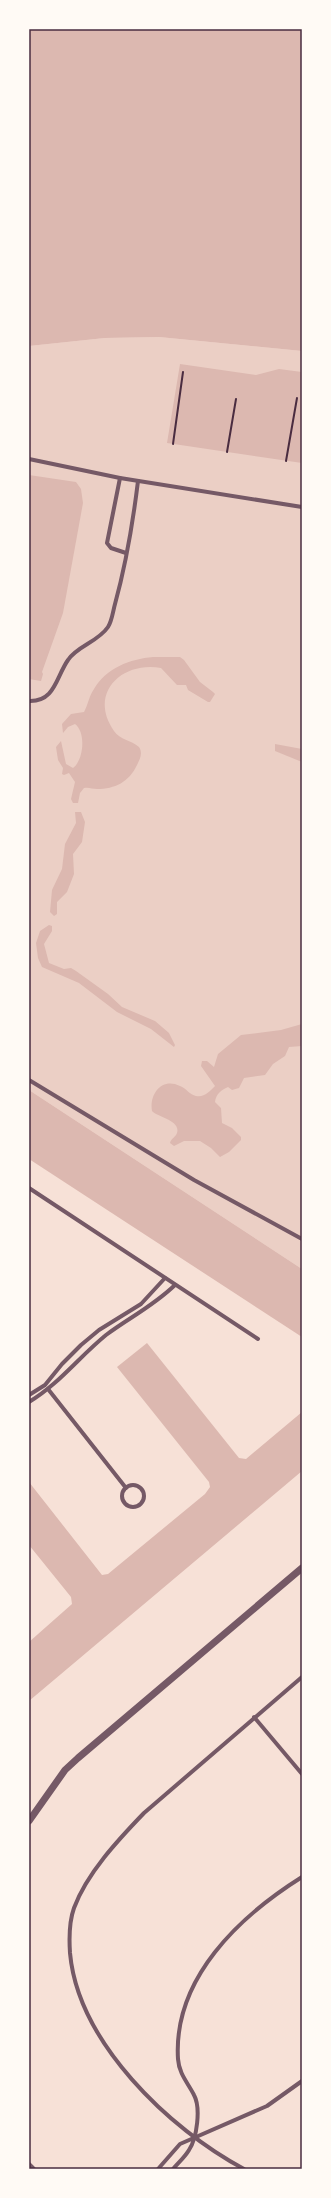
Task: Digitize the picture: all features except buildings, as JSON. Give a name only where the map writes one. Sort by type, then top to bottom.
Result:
[{"type":"street","points":[[29,459],[120,478],[302,508]]},
{"type":"street","points":[[120,478],[107,543],[111,548],[126,553]]},
{"type":"street","points":[[29,701],[42,699],[48,695],[58,681],[70,656],[99,637],[109,626],[120,585],[138,481]]},
{"type":"street","points":[[29,1080],[194,1180],[302,1239]]},
{"type":"street","points":[[29,1188],[258,1339]]},
{"type":"street","points":[[29,1395],[45,1385],[62,1364],[81,1345],[112,1322],[141,1304],[165,1278]]},
{"type":"street","points":[[29,1402],[48,1390],[90,1349],[116,1328],[159,1301],[176,1285]]},
{"type":"street","points":[[112,1322],[116,1328]]},
{"type":"street","points":[[45,1385],[126,1488]]},
{"type":"street","points":[[133,1486],[140,1488],[144,1498],[140,1504],[134,1507],[125,1503],[122,1497],[126,1488],[133,1486]]},
{"type":"street","points":[[29,1821],[65,1770],[302,1568]]},
{"type":"street","points":[[244,2169],[220,2156],[193,2137],[147,2097],[100,2038],[88,2015],[75,1978],[70,1940],[71,1922],[74,1908],[82,1892],[110,1850],[124,1833],[144,1813],[302,1677]]},
{"type":"street","points":[[254,1717],[302,1774]]},
{"type":"street","points":[[173,2169],[189,2150],[199,2117],[195,2096],[181,2073],[178,2060],[180,2028],[193,1987],[214,1952],[231,1933],[256,1910],[302,1877]]},
{"type":"street","points":[[158,2169],[180,2144],[193,2137],[267,2106],[302,2081]]},
{"type":"street","points":[[29,2164],[34,2169]]},
{"type":"path","points":[[173,444],[183,372]]},
{"type":"path","points":[[286,461],[297,398]]},
{"type":"path","points":[[227,452],[236,399]]},
{"type":"shaded area","points":[[29,29],[302,29],[302,351],[159,337],[105,338],[29,346]]},
{"type":"shaded area","points":[[159,337],[302,351],[302,1269],[29,1090],[29,346],[105,338]]},
{"type":"shaded area","points":[[180,364],[256,375],[279,369],[302,372],[302,463],[167,443]]},
{"type":"shaded area","points":[[29,475],[76,482],[81,489],[83,503],[63,613],[42,672],[43,674],[41,681],[29,679]]},
{"type":"shaded area","points":[[153,657],[180,657],[184,660],[200,682],[215,694],[210,702],[208,702],[188,690],[186,685],[177,685],[161,668],[146,667],[133,670],[122,675],[113,683],[107,693],[105,705],[107,717],[116,734],[139,747],[141,752],[140,758],[134,771],[126,780],[110,788],[84,788],[80,793],[78,803],[73,803],[71,799],[75,782],[69,773],[64,775],[62,774],[63,768],[58,760],[56,747],[61,741],[66,764],[73,768],[80,759],[82,739],[79,728],[75,724],[68,727],[63,733],[62,724],[71,714],[84,712],[94,689],[105,675],[127,662]]},
{"type":"shaded area","points":[[275,744],[302,749],[302,762],[275,751]]},
{"type":"shaded area","points":[[75,812],[81,812],[85,822],[82,842],[73,854],[74,874],[67,892],[57,902],[57,914],[54,916],[50,912],[52,890],[62,869],[65,844],[76,823]]},
{"type":"shaded area","points":[[49,925],[52,926],[52,931],[44,944],[49,963],[64,969],[71,968],[108,994],[122,1007],[155,1021],[169,1033],[175,1045],[174,1047],[151,1029],[117,1012],[79,983],[42,967],[38,958],[36,943],[40,931]]},
{"type":"shaded area","points":[[302,1024],[302,1046],[289,1047],[285,1056],[273,1064],[265,1075],[244,1078],[239,1088],[232,1090],[228,1087],[221,1091],[218,1095],[215,1102],[221,1108],[222,1123],[232,1128],[241,1137],[241,1140],[229,1152],[220,1157],[211,1148],[200,1141],[184,1141],[174,1146],[170,1143],[177,1133],[175,1125],[168,1119],[152,1111],[155,1093],[162,1085],[174,1084],[182,1087],[194,1095],[202,1096],[215,1086],[201,1066],[202,1061],[207,1061],[214,1067],[218,1054],[241,1035],[281,1030]]},
{"type":"shaded area","points":[[29,1090],[302,1269],[302,1337],[29,1159]]},
{"type":"shaded area","points":[[147,1343],[239,1458],[246,1459],[302,1412],[302,1471],[29,1701],[29,1642],[72,1604],[71,1597],[29,1545],[29,1482],[102,1575],[108,1574],[205,1494],[210,1487],[209,1482],[117,1367]]}]
